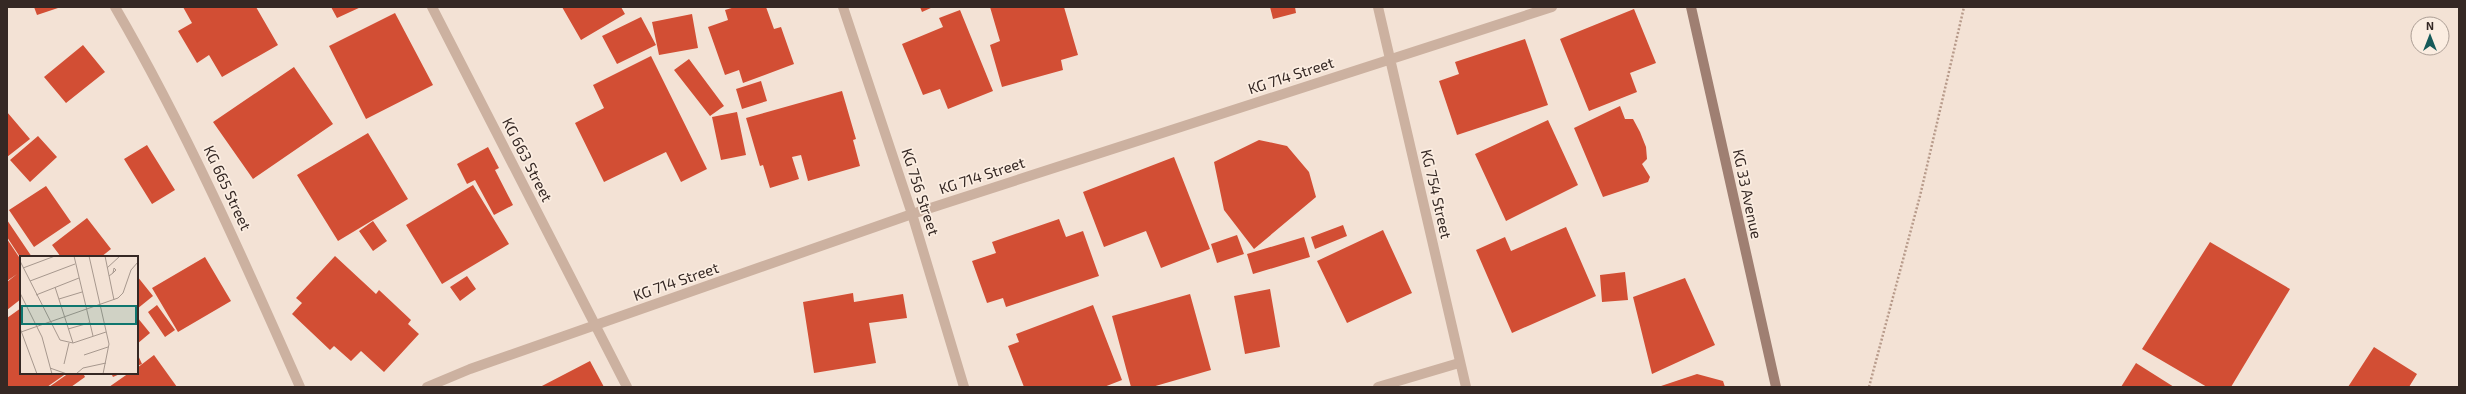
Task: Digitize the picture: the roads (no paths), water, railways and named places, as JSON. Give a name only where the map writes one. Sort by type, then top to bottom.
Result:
[{"type":"main road","name":"KG 33 Avenue","points":[[1692,7],[1776,387]]},
{"type":"street","name":"KG 665 Street","points":[[115,7],[152,71],[219,205],[300,387]]},
{"type":"street","name":"KG 663 Street","points":[[432,7],[627,387]]},
{"type":"street","name":"KG 756 Street","points":[[842,7],[912,214],[964,387]]},
{"type":"street","name":"KG 754 Street","points":[[1378,7],[1459,363],[1466,387]]},
{"type":"street","name":"KG 714 Street","points":[[427,387],[470,369],[912,214],[1552,7]]},
{"type":"street","points":[[1378,387],[1459,363]]}]
